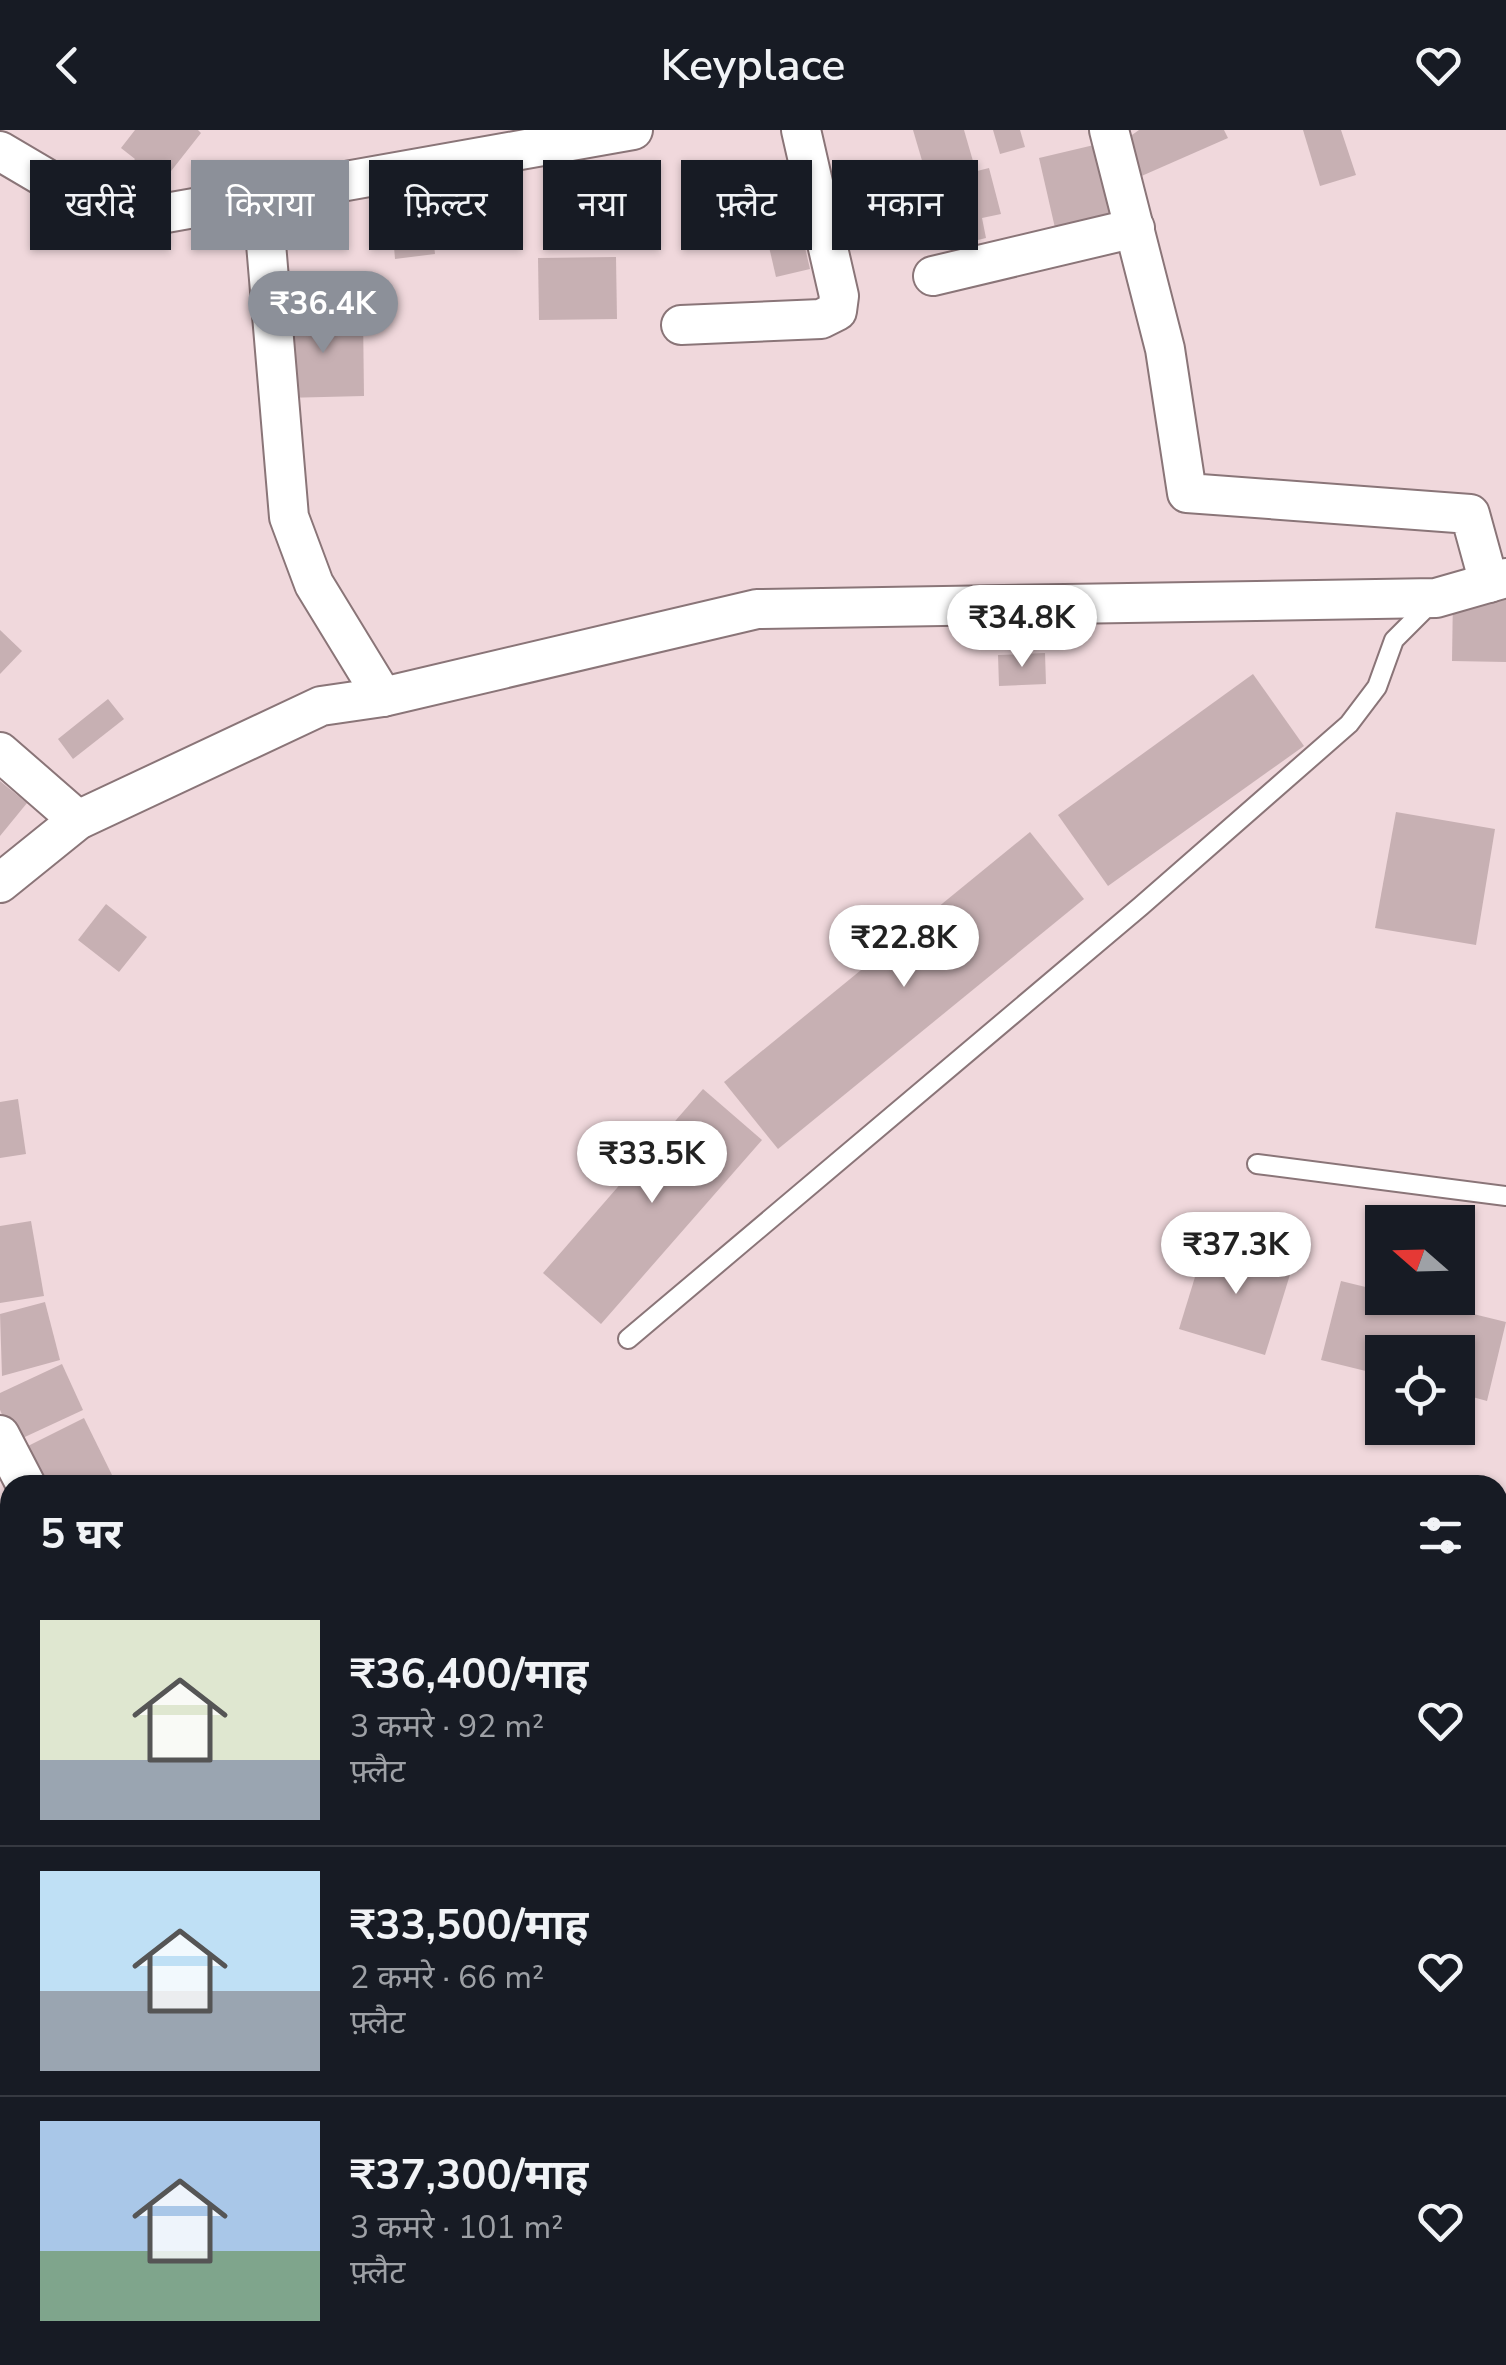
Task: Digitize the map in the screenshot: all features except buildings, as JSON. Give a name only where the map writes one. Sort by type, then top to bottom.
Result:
[{"type":"street","points":[[349,181],[633,130]]},
{"type":"street","points":[[681,326],[820,319],[838,311],[839,296],[801,130]]},
{"type":"street","points":[[0,883],[78,820],[321,706],[383,697],[757,609],[1436,598],[1498,581],[1470,514],[1187,493],[1165,349],[1110,130]]},
{"type":"street","points":[[0,151],[95,206],[166,213],[191,209]]},
{"type":"street","points":[[934,276],[1135,228]]},
{"type":"street","points":[[267,250],[289,516],[314,584],[383,697]]},
{"type":"street","points":[[0,752],[78,820]]},
{"type":"street","points":[[0,1435],[21,1475]]},
{"type":"lane","points":[[628,1340],[1350,724],[1377,687],[1394,640],[1436,598]]},
{"type":"lane","points":[[1257,1164],[1506,1196]]}]
